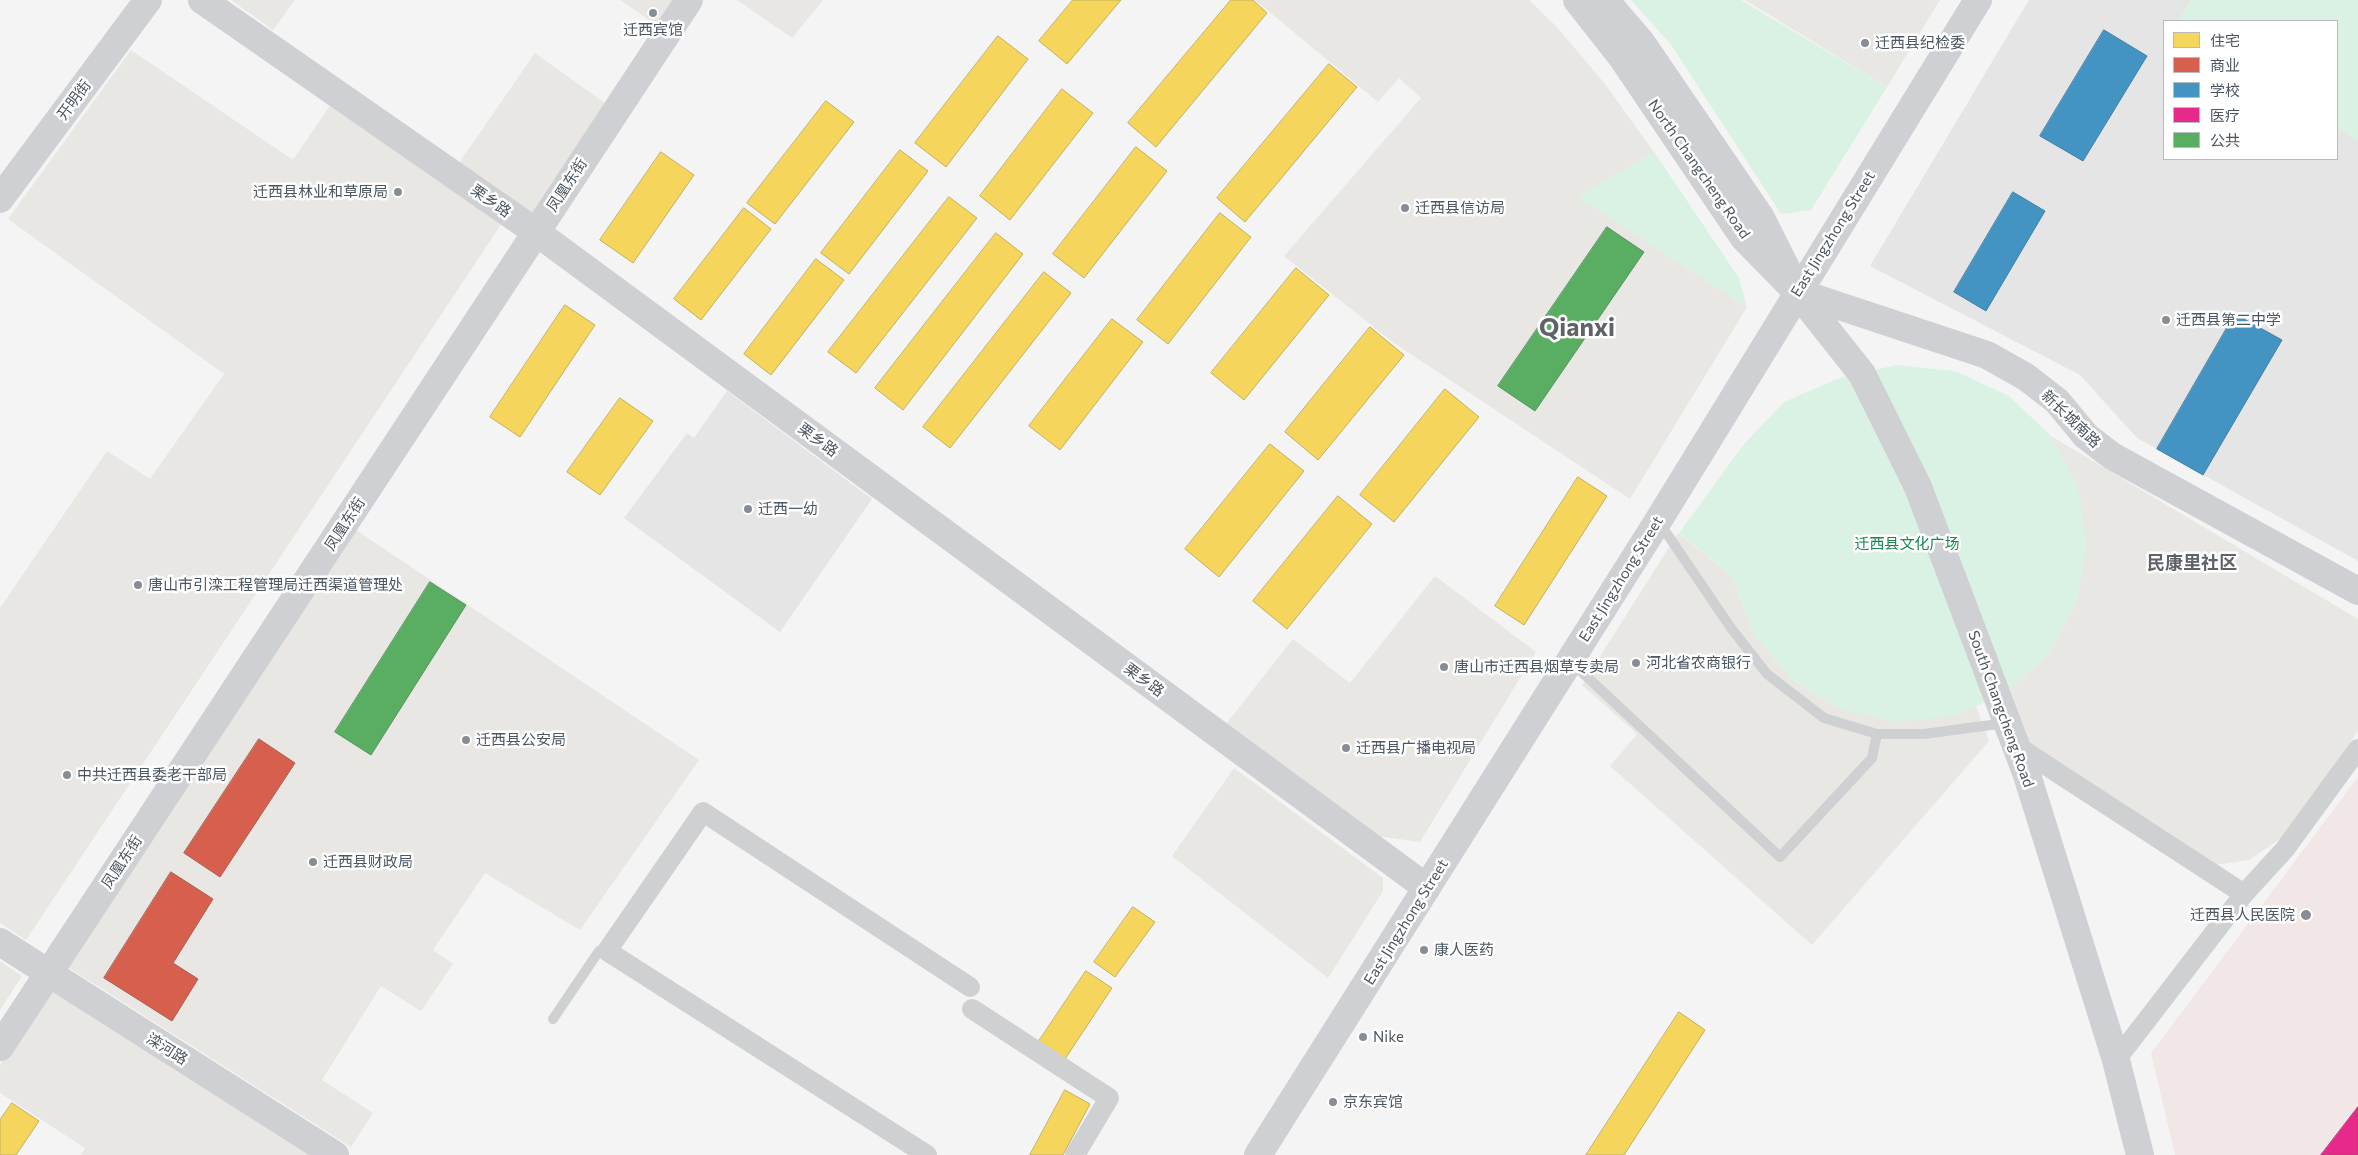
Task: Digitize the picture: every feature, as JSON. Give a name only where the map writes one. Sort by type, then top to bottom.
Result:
[{"type":"street","name":"开明街","points":[[0,199],[148,0]]},
{"type":"street","name":"栗乡路","points":[[202,0],[536,232],[1428,888]]},
{"type":"street","name":"凤凰东街","points":[[0,1047],[689,0]]},
{"type":"street","name":"North Changcheng Road","points":[[1578,0],[1621,56],[1744,238],[1797,292]]},
{"type":"street","name":"North Changcheng Road","points":[[1605,0],[1641,42],[1760,218],[1797,292]]},
{"type":"street","name":"East Jingzhong Street","points":[[1258,1155],[1428,888],[1658,520],[1978,0]]},
{"type":"street","name":"新长城南路","points":[[1797,292],[1986,355],[2026,377],[2057,401],[2086,436],[2112,456],[2358,591]]},
{"type":"street","name":"South Changcheng Road","points":[[1797,292],[1862,374],[1909,469],[2011,734],[2116,1060],[2140,1155]]},
{"type":"street","points":[[2011,734],[2244,894]]},
{"type":"street","points":[[2116,1060],[2244,894],[2285,849],[2358,749]]},
{"type":"street","points":[[927,1155],[607,951],[703,812],[970,987]]},
{"type":"street","name":"滦河路","points":[[0,942],[335,1155]]},
{"type":"street","points":[[972,1009],[1109,1098],[1075,1155]]},
{"type":"lane","points":[[1658,520],[1731,628],[1767,674],[1824,718],[1878,734],[2011,734]]},
{"type":"lane","points":[[1570,661],[1780,858],[1872,758],[1878,734]]},
{"type":"lane","points":[[553,1019],[599,951],[607,951]]},
{"type":"shaded area","points":[[231,0],[295,0],[273,30]]},
{"type":"shaded area","name":"迁西宾馆","points":[[620,0],[676,0],[658,26]]},
{"type":"shaded area","points":[[737,0],[823,0],[792,38]]},
{"type":"shaded area","points":[[1255,0],[1529,0],[1556,26],[1605,84],[1654,152],[1579,197],[1747,307],[1630,499],[1394,343],[1284,256],[1421,98],[1399,78],[1378,102]]},
{"type":"shaded area","name":"迁西县纪检委","points":[[1745,0],[1940,0],[1887,87]]},
{"type":"shaded area","name":"迁西县第二中学","points":[[2029,0],[2358,0],[2358,561],[2137,438],[2080,375],[1870,266]]},
{"type":"shaded area","points":[[131,50],[293,160],[331,104],[502,223],[26,940],[0,923],[0,608],[107,451],[150,479],[224,374],[8,219]]},
{"type":"shaded area","points":[[535,53],[606,104],[533,215],[459,163]]},
{"type":"shaded area","name":"迁西一幼","points":[[727,391],[872,499],[780,632],[624,518],[687,433],[694,438]]},
{"type":"shaded area","points":[[2051,436],[2358,619],[2358,730],[2292,831],[2249,860],[2215,865],[2025,742],[2007,692],[2049,653],[2077,601],[2078,487]]},
{"type":"shaded area","points":[[356,530],[699,760],[580,930],[485,873],[433,950],[453,964],[421,1011],[381,986],[322,1080],[373,1113],[351,1147],[66,966]]},
{"type":"shaded area","points":[[1678,533],[1732,576],[1753,632],[1791,679],[1840,709],[1954,716],[1976,706],[1989,741],[1812,945],[1610,766],[1637,734],[1582,685]]},
{"type":"shaded area","points":[[1435,576],[1536,652],[1420,842],[1377,836],[1226,724],[1293,639],[1350,683]]},
{"type":"shaded area","points":[[1234,768],[1383,878],[1383,891],[1328,978],[1172,856]]},
{"type":"shaded area","name":"迁西县人民医院","points":[[2358,777],[2358,1155],[2175,1155],[2151,1053]]},
{"type":"shaded area","points":[[0,961],[22,976],[0,1010]]},
{"type":"shaded area","points":[[53,984],[319,1155],[81,1155],[85,1148],[0,1093],[0,1065]]},
{"type":"green space","points":[[1631,0],[1741,0],[1887,87],[1811,210],[1781,214],[1672,46]]},
{"type":"green space","points":[[2191,0],[2358,0],[2358,141],[2338,129],[2338,20],[2179,20]]},
{"type":"green space","points":[[1654,152],[1739,278],[1747,307],[1578,197]]},
{"type":"green space","name":"迁西县文化广场","points":[[1896,365],[1955,371],[2009,396],[2051,436],[2078,487],[2087,544],[2077,601],[2049,653],[2007,692],[1954,716],[1896,722],[1840,709],[1791,679],[1753,632],[1732,576],[1679,533],[1744,444],[1784,402],[1837,379]]},
{"type":"building: 住宅","points":[[1073,0],[1121,0],[1067,64],[1039,41]]},
{"type":"building: 住宅","points":[[1231,0],[1253,0],[1267,13],[1156,147],[1128,123]]},
{"type":"building: 住宅","points":[[998,36],[1028,59],[946,167],[915,143]]},
{"type":"building: 住宅","points":[[1329,64],[1357,87],[1245,222],[1217,198]]},
{"type":"building: 住宅","points":[[1062,89],[1093,113],[1010,220],[980,196]]},
{"type":"building: 住宅","points":[[826,101],[854,122],[775,224],[747,203]]},
{"type":"building: 住宅","points":[[1136,147],[1167,171],[1084,278],[1053,254]]},
{"type":"building: 住宅","points":[[900,150],[928,171],[849,274],[821,253]]},
{"type":"building: 住宅","points":[[661,152],[694,175],[633,263],[600,240]]},
{"type":"building: 住宅","points":[[949,197],[977,218],[856,373],[828,352]]},
{"type":"building: 住宅","points":[[744,208],[771,229],[701,320],[674,299]]},
{"type":"building: 住宅","points":[[1220,213],[1251,237],[1168,344],[1137,320]]},
{"type":"building: 住宅","points":[[996,233],[1023,254],[903,410],[875,388]]},
{"type":"building: 住宅","points":[[816,259],[844,280],[771,375],[744,354]]},
{"type":"building: 住宅","points":[[1296,268],[1329,295],[1244,400],[1211,373]]},
{"type":"building: 住宅","points":[[1044,272],[1071,293],[950,448],[923,427]]},
{"type":"building: 住宅","points":[[565,305],[595,325],[520,437],[490,417]]},
{"type":"building: 住宅","points":[[1112,319],[1143,342],[1060,450],[1029,426]]},
{"type":"building: 住宅","points":[[1370,327],[1404,355],[1318,460],[1285,432]]},
{"type":"building: 住宅","points":[[1445,389],[1479,417],[1394,522],[1360,495]]},
{"type":"building: 住宅","points":[[620,398],[653,421],[600,495],[567,472]]},
{"type":"building: 住宅","points":[[1270,444],[1304,471],[1219,577],[1185,549]]},
{"type":"building: 住宅","points":[[1578,477],[1607,496],[1524,625],[1495,606]]},
{"type":"building: 住宅","points":[[1338,496],[1372,524],[1287,629],[1253,601]]},
{"type":"building: 住宅","points":[[1133,907],[1155,922],[1115,977],[1094,962]]},
{"type":"building: 住宅","points":[[1086,971],[1112,988],[1063,1062],[1037,1044]]},
{"type":"building: 住宅","points":[[1679,1012],[1705,1030],[1624,1155],[1586,1155]]},
{"type":"building: 住宅","points":[[1065,1090],[1090,1104],[1063,1155],[1030,1155]]},
{"type":"building: 住宅","points":[[12,1103],[39,1121],[16,1155],[0,1155],[0,1120]]},
{"type":"building: 商业","points":[[259,739],[295,763],[220,877],[184,853]]},
{"type":"building: 商业","points":[[171,872],[213,899],[173,963],[198,979],[172,1021],[104,978]]},
{"type":"building: 学校","points":[[2104,30],[2147,56],[2083,161],[2040,136]]},
{"type":"building: 学校","points":[[2013,192],[2045,211],[1986,311],[1954,292]]},
{"type":"building: 学校","points":[[2235,314],[2282,340],[2203,475],[2157,449]]},
{"type":"building: 医疗","points":[[2358,1107],[2358,1155],[2321,1155]]},
{"type":"building: 公共","points":[[1607,227],[1644,252],[1535,411],[1498,386]]},
{"type":"building: 公共","points":[[430,582],[466,605],[371,755],[335,732]]},
{"type":"place","name":"迁西宾馆","points":[[653,13]]},
{"type":"place","name":"迁西县纪检委","points":[[1865,43]]},
{"type":"place","name":"迁西县林业和草原局","points":[[398,192]]},
{"type":"place","name":"迁西县信访局","points":[[1405,208]]},
{"type":"place","name":"迁西县第二中学","points":[[2166,320]]},
{"type":"place","name":"迁西一幼","points":[[748,509]]},
{"type":"place","name":"唐山市引滦工程管理局迁西渠道管理处","points":[[138,585]]},
{"type":"place","name":"河北省农商银行","points":[[1636,663]]},
{"type":"place","name":"唐山市迁西县烟草专卖局","points":[[1444,667]]},
{"type":"place","name":"迁西县公安局","points":[[466,740]]},
{"type":"place","name":"迁西县广播电视局","points":[[1346,748]]},
{"type":"place","name":"中共迁西县委老干部局","points":[[67,775]]},
{"type":"place","name":"迁西县财政局","points":[[313,862]]},
{"type":"place","name":"迁西县人民医院","points":[[2306,915]]},
{"type":"place","name":"康人医药","points":[[1424,950]]},
{"type":"place","name":"Nike","points":[[1363,1037]]},
{"type":"place","name":"京东宾馆","points":[[1333,1102]]},
{"type":"district","name":"Qianxi","points":[[1577,328]]},
{"type":"district","name":"民康里社区","points":[[2192,563]]}]
